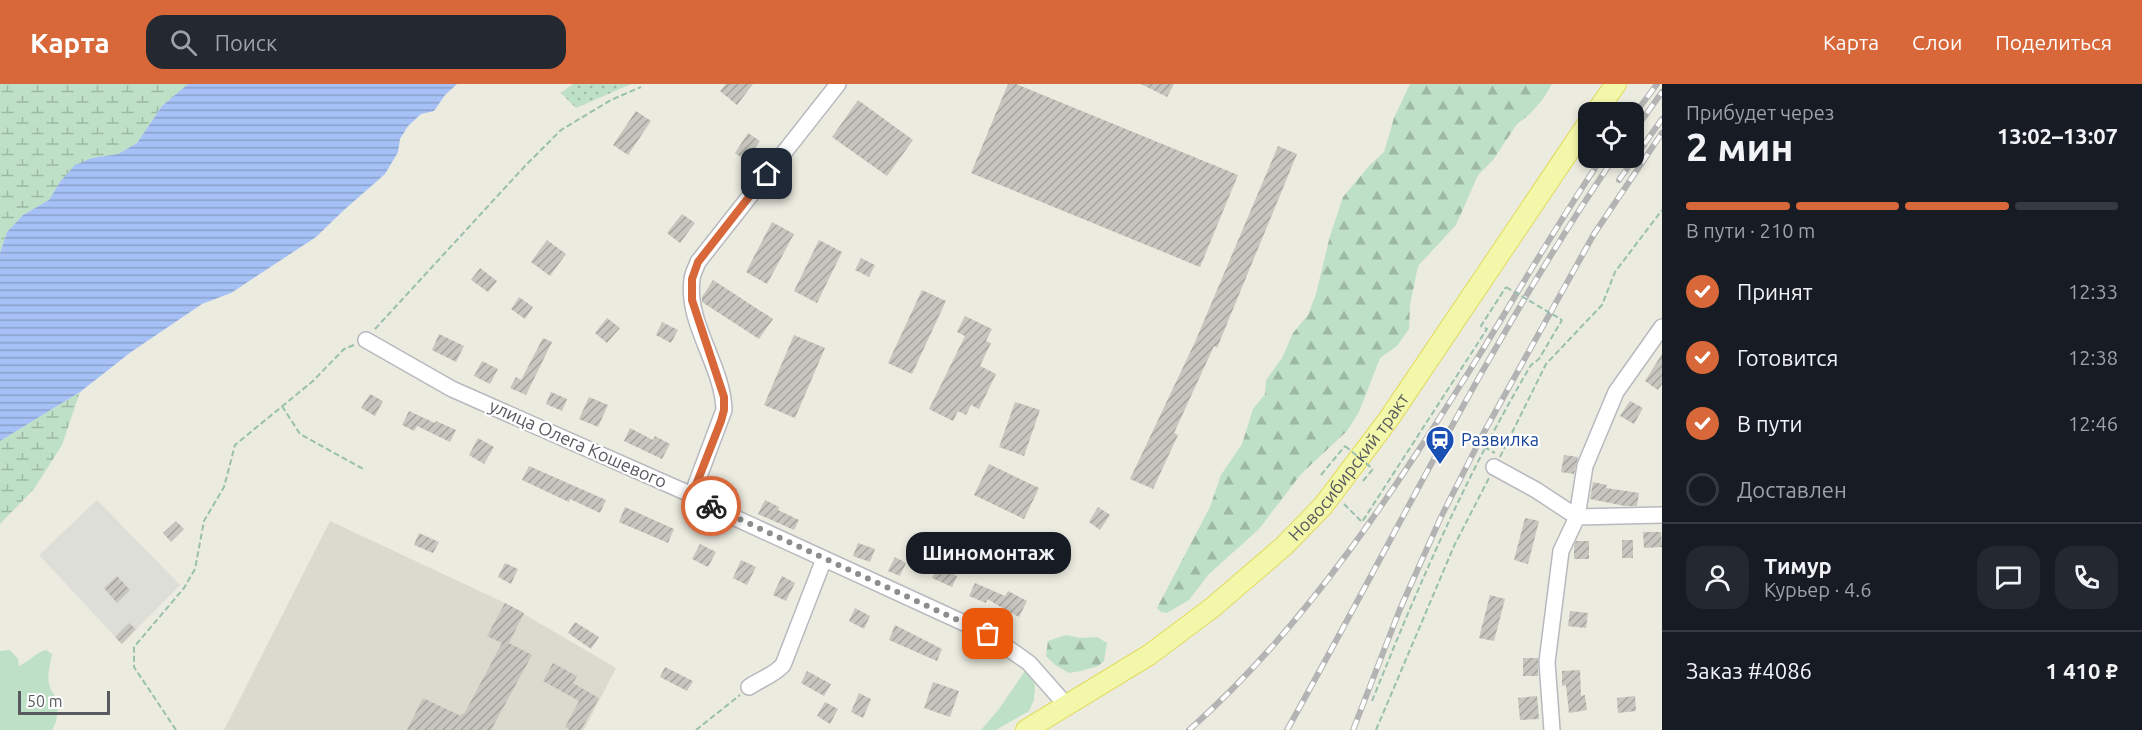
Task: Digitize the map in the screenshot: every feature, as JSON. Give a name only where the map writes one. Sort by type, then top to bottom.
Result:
[{"type":"main road","points":[[1603,102],[1616,84]]},
{"type":"main road","name":"Новосибирский тракт","points":[[1026,730],[1149,655],[1213,607],[1284,546],[1323,506],[1401,401],[1578,138]]},
{"type":"street","points":[[692,495],[724,410],[724,397],[692,300],[692,279],[698,262],[838,84]]},
{"type":"street","points":[[1552,730],[1547,662],[1554,597],[1562,551],[1577,517],[1585,466],[1616,392],[1662,327]]},
{"type":"street","name":"улица Олега Кошевого","points":[[366,340],[452,389],[692,495],[718,510],[988,634],[1029,663],[1067,706]]},
{"type":"street","points":[[1497,461],[1577,517],[1662,515]]},
{"type":"street","points":[[749,687],[764,676],[775,673],[783,665],[824,559]]},
{"type":"path","points":[[176,730],[134,667],[134,647],[180,594],[195,569],[204,521],[224,488],[235,445],[313,381],[344,349],[366,340],[508,184],[561,130],[611,100],[641,87]]},
{"type":"path","points":[[1350,496],[1343,505],[1362,522],[1487,329],[1481,326],[1506,287],[1562,320],[1539,358],[1531,365],[1484,447],[1446,525],[1372,701]]},
{"type":"path","points":[[282,406],[300,434],[365,470]]},
{"type":"path","points":[[1321,475],[1346,446],[1373,469]]},
{"type":"path","points":[[1484,447],[1497,461]]},
{"type":"path","points":[[696,730],[749,687]]},
{"type":"shaded area","points":[[97,500],[180,585],[122,644],[39,555]]},
{"type":"shaded area","points":[[330,521],[505,603],[616,668],[584,730],[224,730]]},
{"type":"green space","points":[[0,84],[188,84],[162,106],[137,143],[118,154],[92,158],[60,182],[49,200],[23,215],[7,232],[0,253]]},
{"type":"green space","points":[[573,84],[631,84],[576,108],[561,93]]},
{"type":"green space","points":[[1410,84],[1552,84],[1543,99],[1530,114],[1517,124],[1493,160],[1478,175],[1456,225],[1418,266],[1410,305],[1409,329],[1397,346],[1380,358],[1359,412],[1347,431],[1301,474],[1259,529],[1209,574],[1189,600],[1167,613],[1161,612],[1157,608],[1210,507],[1221,475],[1242,444],[1253,409],[1265,394],[1266,380],[1282,358],[1293,333],[1308,315],[1343,197],[1384,152],[1394,118]]},
{"type":"green space","points":[[80,392],[62,445],[34,489],[0,524],[0,441]]},
{"type":"green space","points":[[1066,635],[1081,638],[1097,637],[1107,643],[1104,661],[1098,666],[1069,673],[1055,665],[1046,656],[1048,641]]},
{"type":"green space","points":[[10,650],[18,659],[19,666],[42,651],[46,650],[52,654],[48,679],[59,701],[56,722],[52,730],[0,730],[0,651]]},
{"type":"green space","points":[[1025,671],[1035,684],[1034,700],[1029,711],[996,730],[981,730],[999,709]]},
{"type":"water","points":[[188,84],[457,84],[445,95],[434,111],[421,114],[408,126],[400,139],[398,152],[385,174],[316,237],[231,293],[202,304],[131,352],[80,392],[0,441],[0,253],[7,232],[23,215],[49,200],[60,182],[75,165],[92,158],[118,154],[137,143],[162,106]]},
{"type":"building","points":[[726,84],[753,84],[737,105],[720,91]]},
{"type":"building","points":[[1008,84],[1016,84],[1238,175],[1200,267],[971,173]]},
{"type":"building","points":[[1141,84],[1174,84],[1167,97]]},
{"type":"building","points":[[858,100],[913,140],[887,176],[832,137]]},
{"type":"building","points":[[636,111],[651,121],[628,155],[613,145]]},
{"type":"building","points":[[748,133],[760,141],[746,161],[735,153]]},
{"type":"building","points":[[1278,146],[1297,154],[1217,348],[1214,346],[1174,433],[1178,435],[1153,489],[1130,479],[1195,342]]},
{"type":"building","points":[[682,214],[695,223],[680,243],[667,233]]},
{"type":"building","points":[[772,222],[794,234],[767,284],[746,272]]},
{"type":"building","points":[[547,240],[566,254],[550,276],[531,262]]},
{"type":"building","points":[[819,240],[842,252],[817,303],[794,291]]},
{"type":"building","points":[[861,258],[875,265],[869,277],[855,270]]},
{"type":"building","points":[[480,268],[497,281],[488,292],[471,280]]},
{"type":"building","points":[[713,280],[773,319],[759,339],[702,302],[702,297]]},
{"type":"building","points":[[922,290],[946,301],[912,374],[888,363]]},
{"type":"building","points":[[519,297],[533,307],[525,319],[511,309]]},
{"type":"building","points":[[965,316],[992,329],[986,341],[991,343],[980,366],[996,374],[979,409],[971,405],[966,415],[958,411],[953,421],[929,409],[965,336],[957,332]]},
{"type":"building","points":[[607,318],[620,328],[607,343],[595,333]]},
{"type":"building","points":[[662,322],[678,330],[671,343],[656,335]]},
{"type":"building","points":[[439,334],[464,346],[456,362],[432,350]]},
{"type":"building","points":[[794,335],[825,348],[795,418],[764,405]]},
{"type":"building","points":[[543,338],[552,342],[526,395],[510,388],[516,377],[521,380]]},
{"type":"building","points":[[1662,354],[1662,384],[1658,390],[1645,381]]},
{"type":"building","points":[[482,361],[498,369],[490,384],[474,376]]},
{"type":"building","points":[[551,392],[567,399],[562,411],[546,404]]},
{"type":"building","points":[[370,394],[383,401],[375,416],[361,408]]},
{"type":"building","points":[[589,397],[608,405],[598,427],[579,419]]},
{"type":"building","points":[[1630,401],[1643,408],[1634,424],[1620,416]]},
{"type":"building","points":[[1015,402],[1040,410],[1024,456],[999,447]]},
{"type":"building","points":[[409,411],[456,430],[450,442],[417,426],[414,431],[402,425]]},
{"type":"building","points":[[630,428],[653,440],[655,436],[670,444],[662,459],[624,441]]},
{"type":"building","points":[[478,438],[494,447],[484,464],[469,455]]},
{"type":"building","points":[[1564,455],[1578,457],[1574,474],[1561,472]]},
{"type":"building","points":[[989,464],[1039,488],[1024,519],[974,495]]},
{"type":"building","points":[[529,466],[606,500],[600,513],[570,499],[569,502],[522,480]]},
{"type":"building","points":[[722,482],[737,489],[731,502],[716,495]]},
{"type":"building","points":[[1593,482],[1607,485],[1606,488],[1639,493],[1637,506],[1590,499]]},
{"type":"building","points":[[765,500],[779,507],[778,510],[799,520],[794,530],[758,514]]},
{"type":"building","points":[[625,507],[674,529],[668,543],[619,522]]},
{"type":"building","points":[[1098,507],[1110,515],[1100,530],[1089,522]]},
{"type":"building","points":[[1525,518],[1539,521],[1528,564],[1514,560]]},
{"type":"building","points":[[176,521],[184,529],[171,542],[163,533]]},
{"type":"building","points":[[1643,532],[1661,532],[1662,547],[1644,548]]},
{"type":"building","points":[[419,533],[439,542],[433,553],[414,545]]},
{"type":"building","points":[[1622,540],[1633,540],[1633,558],[1622,558]]},
{"type":"building","points":[[1576,541],[1589,541],[1589,559],[1574,559]]},
{"type":"building","points":[[858,543],[875,549],[870,562],[853,556]]},
{"type":"building","points":[[700,544],[716,552],[708,567],[692,559]]},
{"type":"building","points":[[895,557],[906,563],[900,576],[888,571]]},
{"type":"building","points":[[741,560],[756,567],[747,585],[733,578]]},
{"type":"building","points":[[505,563],[518,569],[511,584],[498,577]]},
{"type":"building","points":[[938,566],[957,576],[952,587],[932,578]]},
{"type":"building","points":[[117,576],[130,590],[117,603],[104,588]]},
{"type":"building","points":[[782,576],[795,583],[786,601],[773,595]]},
{"type":"building","points":[[975,583],[1005,596],[1008,591],[1027,601],[1019,617],[987,599],[986,603],[969,596]]},
{"type":"building","points":[[1490,595],[1505,599],[1494,641],[1479,638]]},
{"type":"building","points":[[505,603],[524,613],[509,643],[532,655],[491,730],[407,730],[423,698],[461,716],[462,713],[464,714],[502,643],[487,636]]},
{"type":"building","points":[[855,608],[870,616],[864,629],[849,621]]},
{"type":"building","points":[[1570,611],[1588,613],[1586,628],[1568,626]]},
{"type":"building","points":[[575,622],[599,637],[591,649],[568,633]]},
{"type":"building","points":[[129,623],[136,629],[122,644],[115,637]]},
{"type":"building","points":[[895,625],[942,649],[937,661],[889,640]]},
{"type":"building","points":[[1523,658],[1538,658],[1538,676],[1523,676]]},
{"type":"building","points":[[553,663],[577,676],[573,683],[599,698],[581,730],[570,730],[565,727],[579,701],[543,681]]},
{"type":"building","points":[[665,667],[693,681],[687,691],[660,677]]},
{"type":"building","points":[[1580,670],[1581,696],[1585,695],[1587,710],[1569,713],[1566,685],[1562,686],[1562,671]]},
{"type":"building","points":[[807,671],[831,684],[824,696],[801,683]]},
{"type":"building","points":[[933,682],[959,691],[950,717],[924,708]]},
{"type":"building","points":[[859,693],[871,699],[863,718],[851,712]]},
{"type":"building","points":[[1537,696],[1539,719],[1520,720],[1518,698]]},
{"type":"building","points":[[1635,696],[1636,711],[1618,713],[1617,698]]},
{"type":"building","points":[[825,702],[838,709],[830,724],[817,716]]},
{"type":"railway","points":[[1644,102],[1657,84]]},
{"type":"railway","points":[[1644,117],[1662,92]]},
{"type":"railway","points":[[1619,180],[1662,119]]},
{"type":"railway","points":[[1353,730],[1400,609],[1441,517],[1483,434],[1594,234],[1662,133]]},
{"type":"railway","points":[[1189,730],[1273,646],[1348,553],[1416,455],[1595,168]]},
{"type":"railway","points":[[1287,730],[1484,368],[1607,168]]},
{"type":"way so far","points":[[711,506],[988,634]]},
{"type":"place","name":"Развилка","points":[[1440,466]]},
{"type":"place","name":"Шиномонтаж","points":[[988,634]]},
{"type":"route","points":[[711,506],[692,495],[721,421],[724,397],[692,300],[692,279],[698,262],[767,174]]}]
